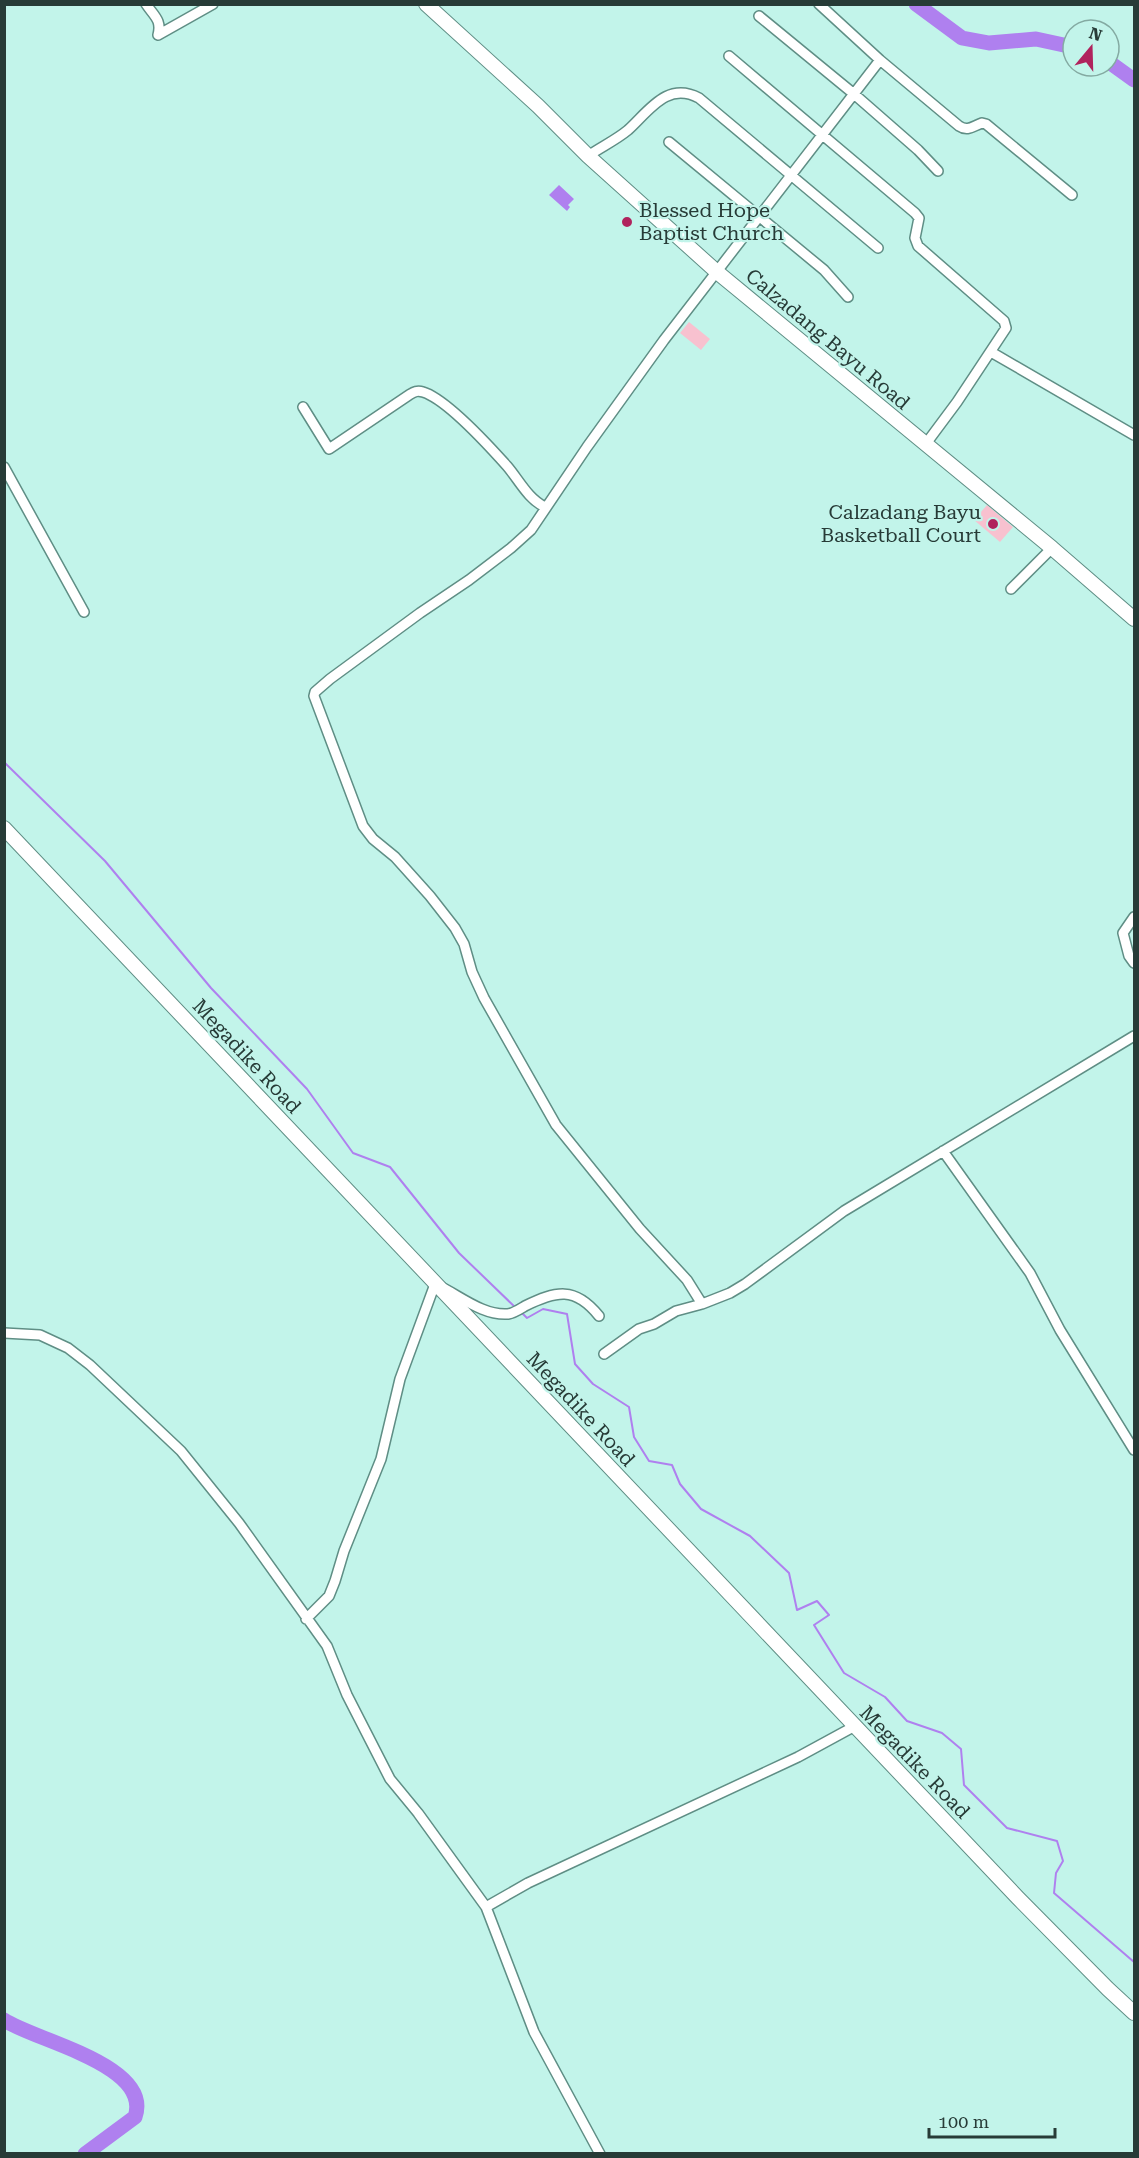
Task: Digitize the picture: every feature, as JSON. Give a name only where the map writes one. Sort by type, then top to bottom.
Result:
[{"type":"main road","name":"Calzadang Bayu Road","points":[[426,4],[538,106],[588,156],[717,272],[1052,548],[1134,619]]},
{"type":"main road","name":"Megadike Road","points":[[4,828],[1018,1898],[1134,2013]]},
{"type":"street","points":[[146,4],[156,16],[160,26],[158,35],[213,4]]},
{"type":"street","points":[[819,4],[879,60],[959,126],[971,129],[982,123],[986,124],[1072,195]]},
{"type":"street","points":[[759,16],[854,94],[918,150],[938,171]]},
{"type":"street","points":[[729,56],[915,213],[919,219],[915,238],[918,246],[1004,321],[1006,328],[991,352],[925,445]]},
{"type":"street","points":[[702,1304],[687,1280],[640,1229],[556,1125],[484,998],[472,972],[464,944],[455,928],[430,896],[363,826],[314,696],[315,692],[330,679],[462,585],[531,530],[664,340],[879,60]]},
{"type":"street","points":[[588,156],[617,138],[654,102],[664,97],[691,94],[699,98],[878,248]]},
{"type":"street","points":[[669,142],[824,270],[848,297]]},
{"type":"street","points":[[991,352],[1134,435]]},
{"type":"street","points":[[303,407],[329,449],[409,394],[416,391],[422,392],[436,399],[462,420],[491,448],[532,499],[545,507]]},
{"type":"street","points":[[4,467],[84,612]]},
{"type":"street","points":[[1011,589],[1052,548]]},
{"type":"street","points":[[1134,917],[1123,933],[1129,956],[1134,963]]},
{"type":"street","points":[[604,1354],[639,1329],[654,1324],[676,1311],[730,1293],[844,1211],[1134,1036]]},
{"type":"street","points":[[943,1151],[1030,1273],[1060,1330],[1134,1449]]},
{"type":"street","points":[[306,1620],[328,1596],[335,1581],[344,1551],[381,1459],[400,1379],[435,1284],[454,1292],[467,1302],[493,1311],[510,1314],[549,1294],[563,1294],[576,1296],[590,1305],[599,1316]]},
{"type":"street","points":[[4,1333],[40,1335],[68,1348],[90,1365],[181,1451],[239,1522],[306,1620],[327,1646],[347,1695],[390,1779],[418,1813],[486,1907],[534,2032],[600,2154]]},
{"type":"street","points":[[486,1907],[528,1883],[798,1757],[855,1726]]},
{"type":"shaded area","points":[[559,185],[574,199],[568,205],[570,207],[567,211],[549,195]]},
{"type":"shaded area","points":[[689,322],[710,339],[701,350],[680,333]]},
{"type":"shaded area","name":"Calzadang Bayu Basketball Court","points":[[987,505],[1013,527],[1000,542],[974,520]]},
{"type":"waterway","points":[[916,4],[962,38],[989,43],[1036,39],[1061,44]]},
{"type":"waterway","points":[[1121,71],[1134,80]]},
{"type":"waterway","points":[[4,762],[105,861],[211,988],[307,1089],[353,1153],[390,1167],[459,1253],[517,1309]]},
{"type":"waterway","points":[[521,1312],[527,1318],[543,1309],[567,1314],[575,1364],[593,1384],[629,1407],[634,1437],[649,1461],[672,1465],[680,1484],[701,1509],[750,1536],[789,1573],[797,1610],[817,1601],[829,1615],[814,1625],[844,1673],[885,1697],[907,1721],[942,1733],[961,1749],[964,1785],[1007,1828],[1057,1841],[1063,1861],[1056,1873],[1054,1893],[1134,1962]]},
{"type":"waterway","points":[[4,2020],[88,2057],[110,2069],[127,2083],[136,2099],[135,2117],[85,2154]]},
{"type":"place","name":"Blessed Hope Baptist Church","points":[[627,222]]},
{"type":"place","name":"Calzadang Bayu Basketball Court","points":[[993,524]]}]
